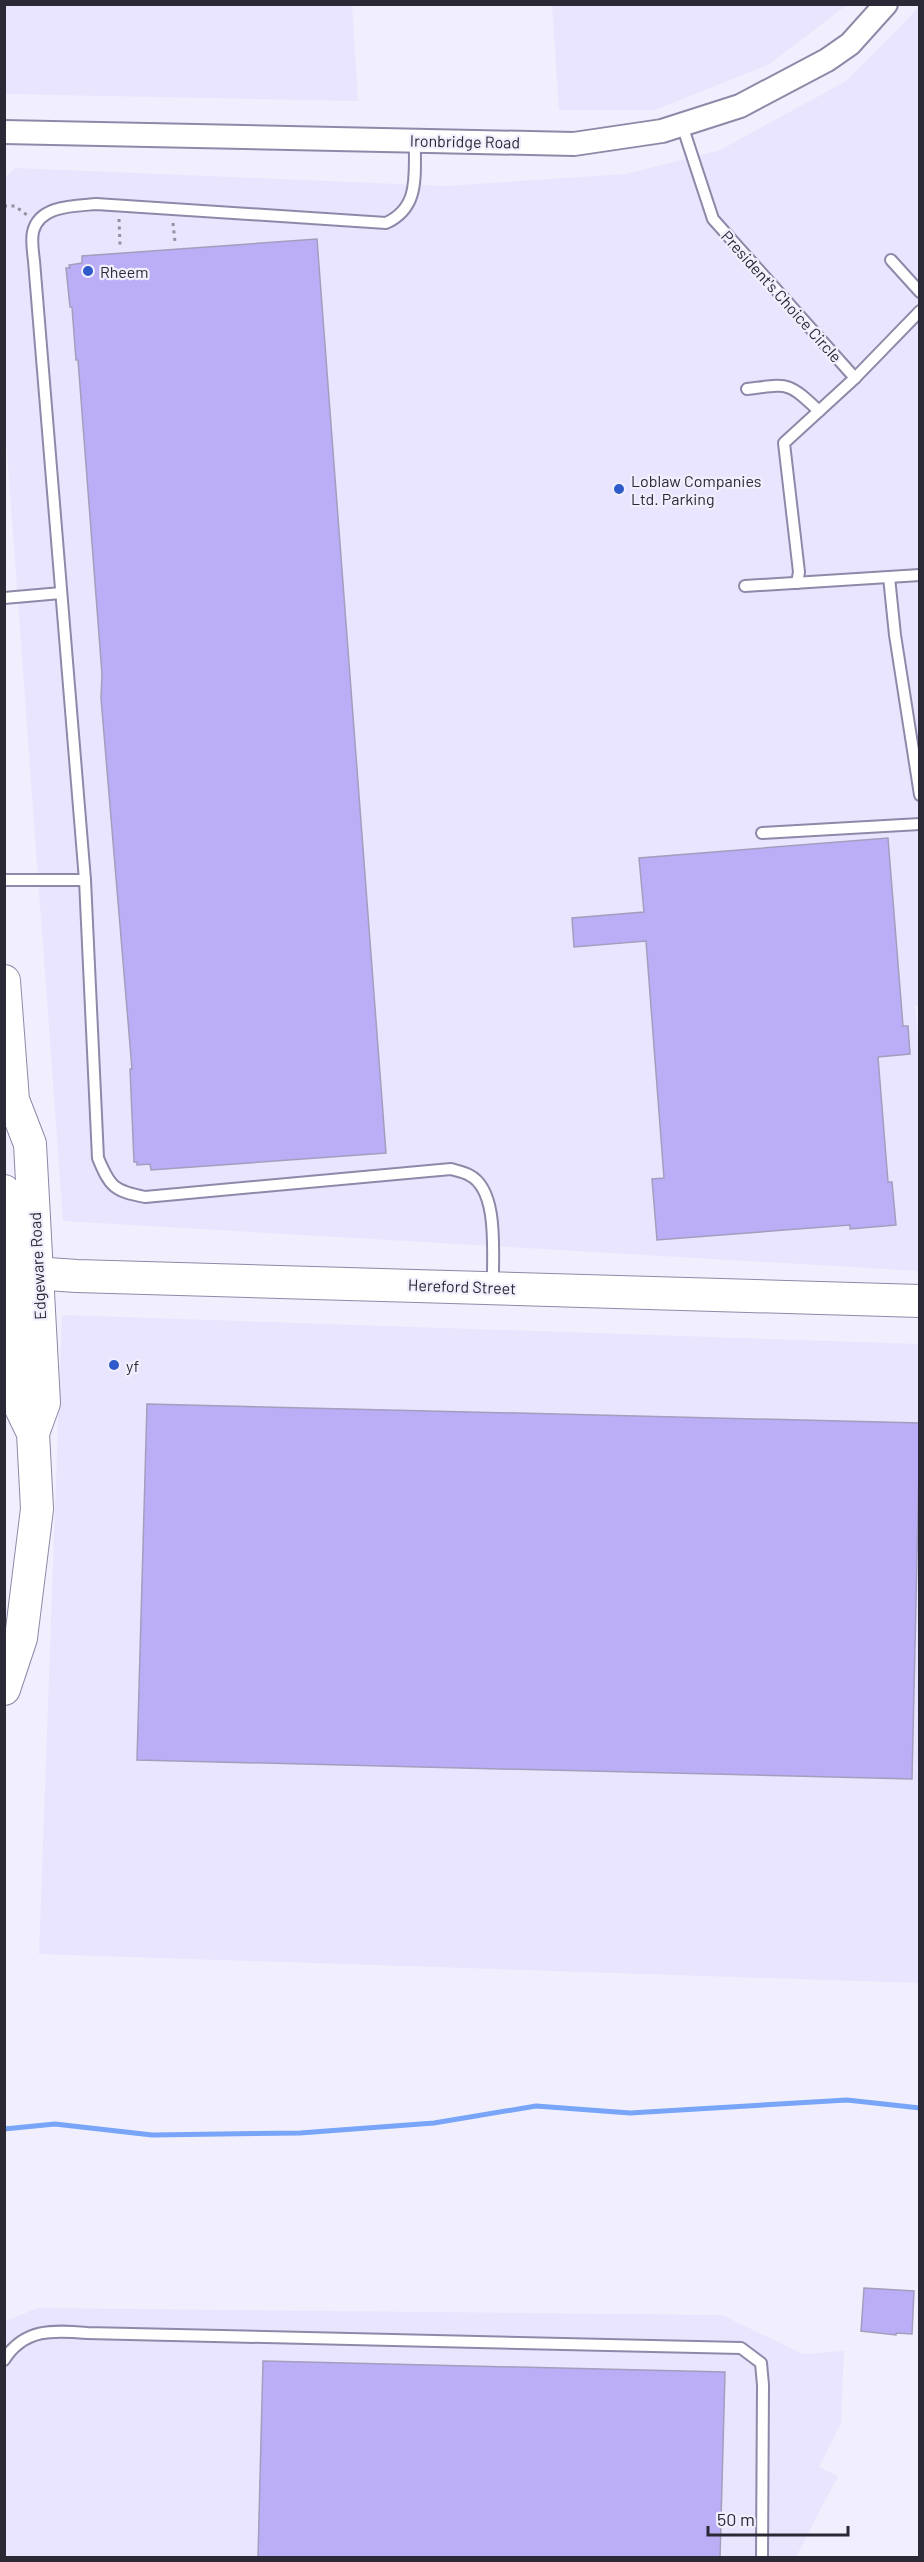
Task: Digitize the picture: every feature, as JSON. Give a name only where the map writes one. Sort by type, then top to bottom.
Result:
[{"type":"street","name":"Ironbridge Road","points":[[4,132],[574,144],[662,131],[740,106],[827,60],[850,44],[886,4]]},
{"type":"street","name":"Edgeware Road","points":[[4,981],[13,1101],[30,1144],[17,1272],[18,1402],[33,1432],[37,1509],[33,1557],[21,1638],[4,1689]]},
{"type":"street","name":"Edgeware Road","points":[[4,1130],[13,1101]]},
{"type":"street","name":"Edgeware Road","points":[[4,1191],[17,1272]]},
{"type":"street","name":"Hereford Street","points":[[17,1272],[920,1301]]},
{"type":"lane","name":"President's Choice Circle","points":[[682,125],[713,219],[855,378],[920,311]]},
{"type":"lane","points":[[415,140],[414,196],[399,217],[386,223],[96,204],[62,206],[42,217],[33,231],[34,261],[85,880],[98,1158],[106,1178],[121,1192],[145,1197],[451,1169],[470,1175],[483,1187],[492,1213],[493,1287]]},
{"type":"lane","points":[[891,260],[920,292]]},
{"type":"lane","points":[[797,583],[799,572],[784,443],[855,378]]},
{"type":"lane","points":[[747,389],[784,385],[799,392],[819,411]]},
{"type":"lane","points":[[745,586],[920,575]]},
{"type":"lane","points":[[889,577],[895,635],[920,795]]},
{"type":"lane","points":[[4,598],[61,593]]},
{"type":"lane","points":[[762,833],[920,824]]},
{"type":"lane","points":[[4,880],[85,880]]},
{"type":"lane","points":[[4,2360],[23,2340],[51,2330],[111,2334],[741,2348],[761,2363],[764,2385],[762,2558]]},
{"type":"path","points":[[4,206],[15,206],[37,225]]},
{"type":"path","points":[[118,206],[120,245]]},
{"type":"path","points":[[172,209],[175,242]]},
{"type":"shaded area","points":[[5,4],[352,5],[358,101],[5,94]]},
{"type":"shaded area","points":[[552,4],[847,5],[768,65],[655,110],[559,110]]},
{"type":"shaded area","points":[[919,7],[920,1005],[915,1006],[920,1059],[919,1271],[63,1221],[5,424],[4,179],[15,168],[446,186],[626,174],[720,150],[846,81]]},
{"type":"shaded area","points":[[62,1315],[919,1344],[919,1983],[39,1954]]},
{"type":"shaded area","points":[[38,2308],[722,2315],[803,2354],[844,2351],[841,2423],[819,2467],[838,2476],[796,2557],[5,2558],[5,2321]]},
{"type":"building","points":[[317,239],[386,1153],[151,1170],[150,1164],[137,1165],[137,1162],[134,1162],[130,1069],[132,1069],[101,698],[102,674],[78,360],[76,360],[66,268],[70,268],[69,265],[82,263],[82,256]]},
{"type":"building","points":[[888,838],[903,1026],[908,1026],[910,1054],[878,1057],[888,1182],[892,1182],[896,1225],[850,1229],[850,1225],[657,1240],[652,1179],[664,1178],[646,941],[574,947],[572,918],[644,912],[639,858]]},
{"type":"building","points":[[147,1404],[920,1423],[912,1779],[137,1760]]},
{"type":"building","points":[[864,2288],[914,2291],[912,2334],[896,2333],[896,2335],[861,2331]]},
{"type":"building","points":[[263,2361],[725,2372],[720,2558],[258,2558]]},
{"type":"waterway","points":[[4,2129],[55,2124],[152,2135],[300,2133],[434,2123],[536,2106],[630,2113],[847,2100],[920,2108]]},
{"type":"place","name":"Rheem","points":[[88,271]]},
{"type":"place","name":"Loblaw Companies Ltd. Parking","points":[[619,489]]},
{"type":"place","name":"yf","points":[[114,1365]]}]
